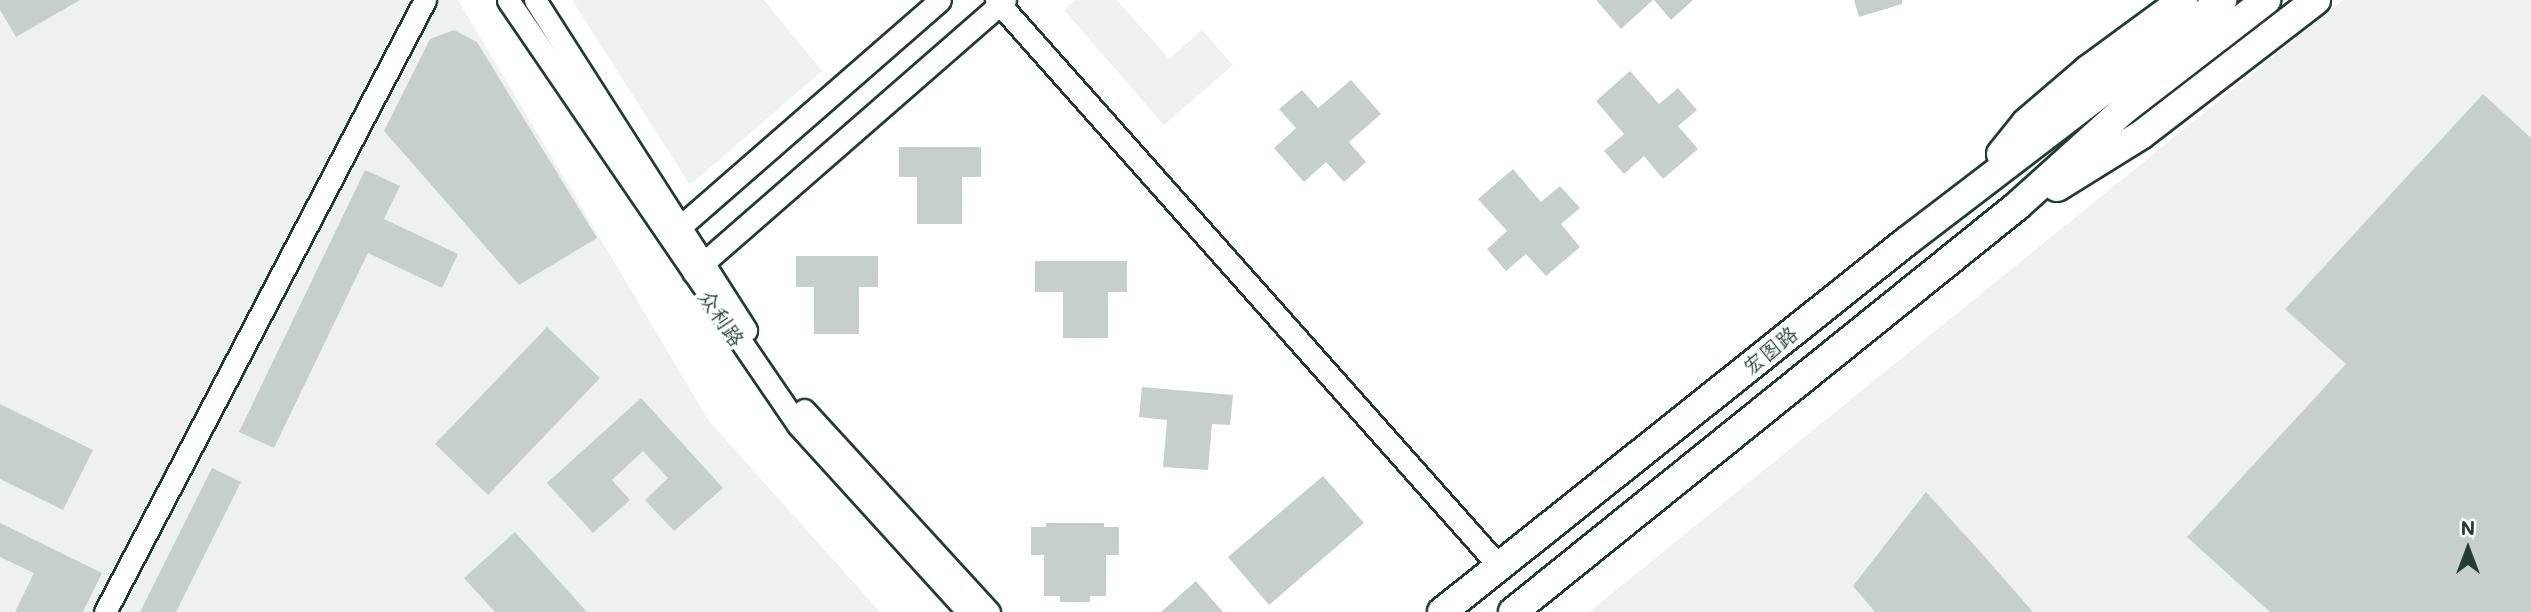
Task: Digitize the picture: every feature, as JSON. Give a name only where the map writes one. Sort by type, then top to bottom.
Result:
[{"type":"main road","points":[[1971,191],[2026,123],[2183,0]]},
{"type":"main road","name":"宏图路","points":[[1441,612],[1971,191],[2222,0]]},
{"type":"main road","points":[[1513,612],[2017,206],[2126,108],[2266,0]]},
{"type":"main road","points":[[2017,206],[2066,183],[2141,135],[2316,0]]},
{"type":"street","points":[[105,612],[425,0]]},
{"type":"street","name":"众利路","points":[[508,0],[674,231]]},
{"type":"street","name":"众利路","points":[[535,0],[674,231],[822,457],[968,612]]},
{"type":"street","points":[[674,231],[940,0]]},
{"type":"street","points":[[698,268],[1000,1],[1499,566]]},
{"type":"street","name":"众利路","points":[[698,268],[807,414],[989,612]]},
{"type":"shaded area","points":[[0,0],[458,0],[709,421],[880,612],[0,612]]},
{"type":"shaded area","points":[[572,0],[764,0],[822,71],[690,185]]},
{"type":"shaded area","points":[[1076,0],[1117,0],[1169,59],[1202,30],[1233,65],[1164,125],[1064,10]]},
{"type":"shaded area","points":[[2343,0],[2531,0],[2531,612],[1589,612]]},
{"type":"building","points":[[0,0],[80,0],[16,37],[0,10]]},
{"type":"building","points":[[1596,0],[1653,0],[1621,29]]},
{"type":"building","points":[[1654,0],[1693,0],[1671,20]]},
{"type":"building","points":[[1854,0],[1902,0],[1902,4],[1859,17]]},
{"type":"building","points":[[454,30],[477,42],[597,238],[519,285],[384,131],[430,39]]},
{"type":"building","points":[[1630,71],[1659,104],[1678,88],[1697,110],[1678,126],[1698,149],[1663,179],[1644,156],[1624,174],[1604,151],[1624,134],[1596,101]]},
{"type":"building","points":[[1351,80],[1381,114],[1349,142],[1366,162],[1344,182],[1326,162],[1304,182],[1274,148],[1296,128],[1279,109],[1302,90],[1318,108]]},
{"type":"building","points":[[2483,94],[2531,138],[2531,612],[2270,612],[2187,537],[2346,364],[2285,309]]},
{"type":"building","points":[[899,147],[981,147],[981,177],[962,177],[962,224],[917,224],[917,177],[899,177]]},
{"type":"building","points":[[1513,169],[1541,202],[1560,186],[1580,208],[1561,224],[1580,247],[1546,276],[1526,254],[1506,271],[1487,249],[1507,231],[1478,199]]},
{"type":"building","points":[[365,170],[400,186],[384,219],[458,254],[442,288],[368,253],[274,448],[239,432]]},
{"type":"building","points":[[796,256],[878,256],[878,287],[859,287],[859,334],[814,334],[814,287],[796,287]]},
{"type":"building","points":[[1035,261],[1127,261],[1127,292],[1108,292],[1108,338],[1063,338],[1063,292],[1035,292]]},
{"type":"building","points":[[547,327],[600,378],[488,495],[435,444]]},
{"type":"building","points":[[1142,387],[1233,395],[1230,425],[1212,424],[1208,470],[1163,467],[1167,420],[1139,417]]},
{"type":"building","points":[[641,398],[723,488],[674,531],[645,500],[668,478],[643,451],[612,480],[630,500],[593,533],[547,483]]},
{"type":"building","points":[[0,404],[93,450],[63,510],[0,479]]},
{"type":"building","points":[[212,468],[241,482],[176,612],[140,612]]},
{"type":"building","points":[[1323,476],[1364,523],[1269,605],[1228,557]]},
{"type":"building","points":[[1926,492],[2033,612],[1875,612],[1853,586]]},
{"type":"building","points":[[0,523],[102,573],[83,612],[15,612],[34,573],[0,557]]},
{"type":"building","points":[[1046,523],[1104,523],[1104,527],[1119,527],[1119,555],[1106,555],[1106,596],[1090,596],[1090,602],[1060,602],[1060,596],[1044,596],[1044,555],[1031,555],[1031,527],[1046,527]]},
{"type":"building","points":[[515,532],[587,612],[495,612],[464,578]]},
{"type":"building","points":[[1196,581],[1223,612],[1161,612]]}]
